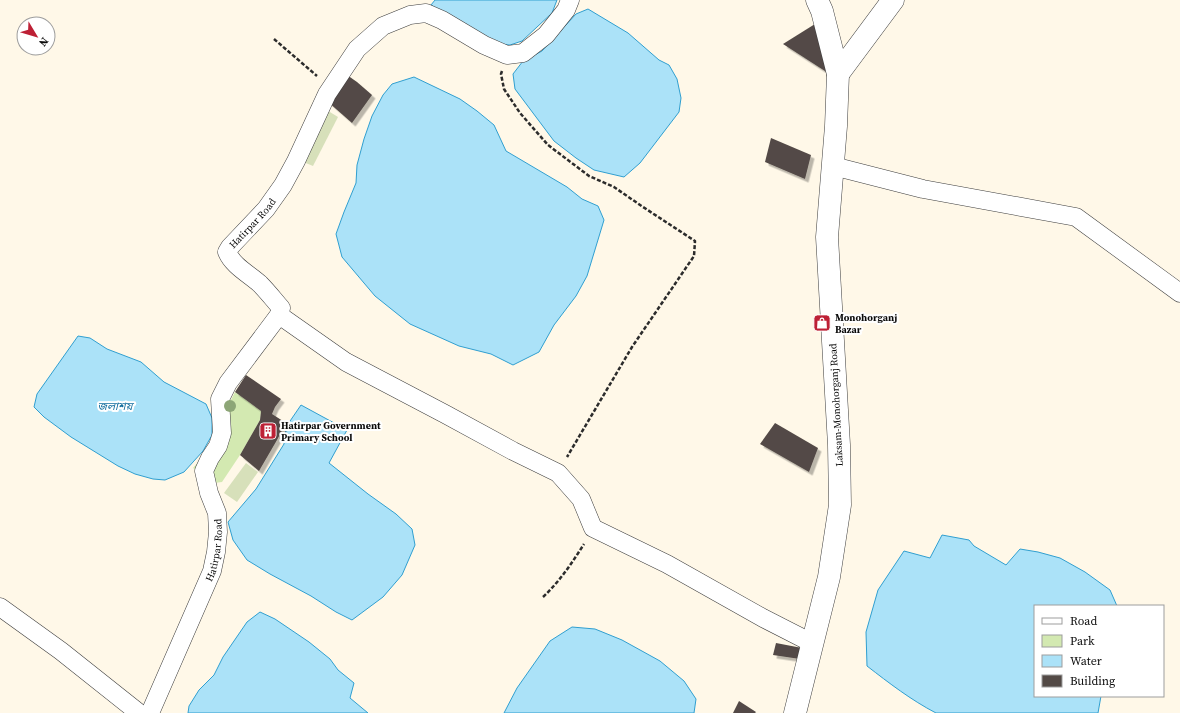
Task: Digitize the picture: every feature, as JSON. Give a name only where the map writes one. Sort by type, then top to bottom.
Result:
[{"type":"street","points":[[507,55],[523,53],[546,35],[566,10],[570,0]]},
{"type":"street","name":"Laksam-Monohorganj Road","points":[[795,713],[829,577],[840,505],[839,446],[827,237],[836,126],[838,74],[822,11],[817,0]]},
{"type":"street","points":[[838,74],[893,0]]},
{"type":"street","name":"Hatirpar Road","points":[[149,712],[212,571],[218,532],[217,513],[209,494],[204,471],[218,446],[222,433],[220,399],[228,383],[279,315],[281,308],[260,284],[236,264],[227,252],[266,209],[283,185],[296,162],[327,94],[357,49],[383,26],[410,15],[426,12],[484,45],[507,55]]},
{"type":"street","points":[[833,166],[923,189],[1076,216],[1180,292]]},
{"type":"street","points":[[279,315],[346,362],[558,473],[581,499],[593,528],[667,564],[812,644]]},
{"type":"street","points":[[0,607],[149,712]]},
{"type":"path","points":[[274,39],[331,88]]},
{"type":"path","points":[[507,55],[501,74],[504,89],[520,113],[548,145],[589,176],[614,187],[695,241],[694,256],[632,347],[558,473]]},
{"type":"path","points":[[543,597],[556,585],[570,566],[593,528]]},
{"type":"green space","points":[[325,109],[338,117],[313,166],[301,161]]},
{"type":"green space","points":[[235,392],[261,411],[260,420],[240,455],[222,482],[214,483],[193,468],[205,454]]},
{"type":"green space","points":[[246,463],[258,472],[237,502],[224,493]]},
{"type":"water","points":[[435,0],[557,0],[552,13],[522,41],[510,45],[499,44],[462,26],[431,5]]},
{"type":"water","points":[[588,9],[628,33],[659,60],[669,65],[677,79],[681,98],[679,112],[640,163],[624,177],[594,170],[554,141],[515,89],[513,74],[523,61],[542,51],[576,14]]},
{"type":"water","points":[[414,77],[460,99],[477,111],[494,125],[506,151],[567,187],[582,199],[598,206],[604,220],[587,276],[576,296],[554,325],[539,352],[513,365],[491,354],[459,346],[410,324],[375,296],[342,257],[336,234],[356,183],[357,165],[372,116],[383,95],[392,84]]},
{"type":"water","name":"জলাশয়","points":[[78,336],[90,338],[107,349],[141,362],[164,382],[206,404],[212,418],[212,435],[203,451],[184,472],[165,480],[153,479],[135,474],[118,466],[71,437],[44,417],[34,407],[37,394]]},
{"type":"water","points":[[301,405],[347,430],[329,463],[396,514],[412,529],[415,545],[402,575],[383,597],[352,620],[247,560],[233,540],[228,522],[256,489],[284,444],[288,424]]},
{"type":"water","points":[[942,535],[969,540],[974,546],[1006,565],[1020,549],[1038,552],[1060,558],[1085,572],[1110,590],[1117,605],[1034,605],[1034,697],[1101,697],[1098,713],[936,713],[909,697],[867,666],[866,632],[878,590],[904,551],[930,558]]},
{"type":"water","points":[[260,612],[275,619],[309,642],[330,659],[338,670],[354,683],[350,698],[368,713],[188,713],[189,706],[199,690],[214,675],[223,657],[247,622]]},
{"type":"water","points":[[572,627],[595,629],[622,640],[660,661],[684,681],[696,699],[694,713],[504,713],[517,688],[550,641]]},
{"type":"building","points":[[815,24],[828,73],[783,44]]},
{"type":"building","points":[[347,75],[372,95],[352,123],[327,101]]},
{"type":"building","points":[[771,138],[811,155],[805,179],[765,162]]},
{"type":"building","name":"Hatirpar Government Primary School","points":[[246,375],[281,399],[272,414],[286,423],[259,471],[240,455],[260,420],[261,411],[235,392]]},
{"type":"building","points":[[775,423],[818,448],[809,472],[760,444]]},
{"type":"building","points":[[776,643],[802,648],[800,659],[773,655]]},
{"type":"building","points":[[739,701],[756,712],[733,713]]},
{"type":"place","name":"Monohorganj Bazar","points":[[822,323]]},
{"type":"place","name":"Hatirpar Government Primary School","points":[[268,431]]}]
